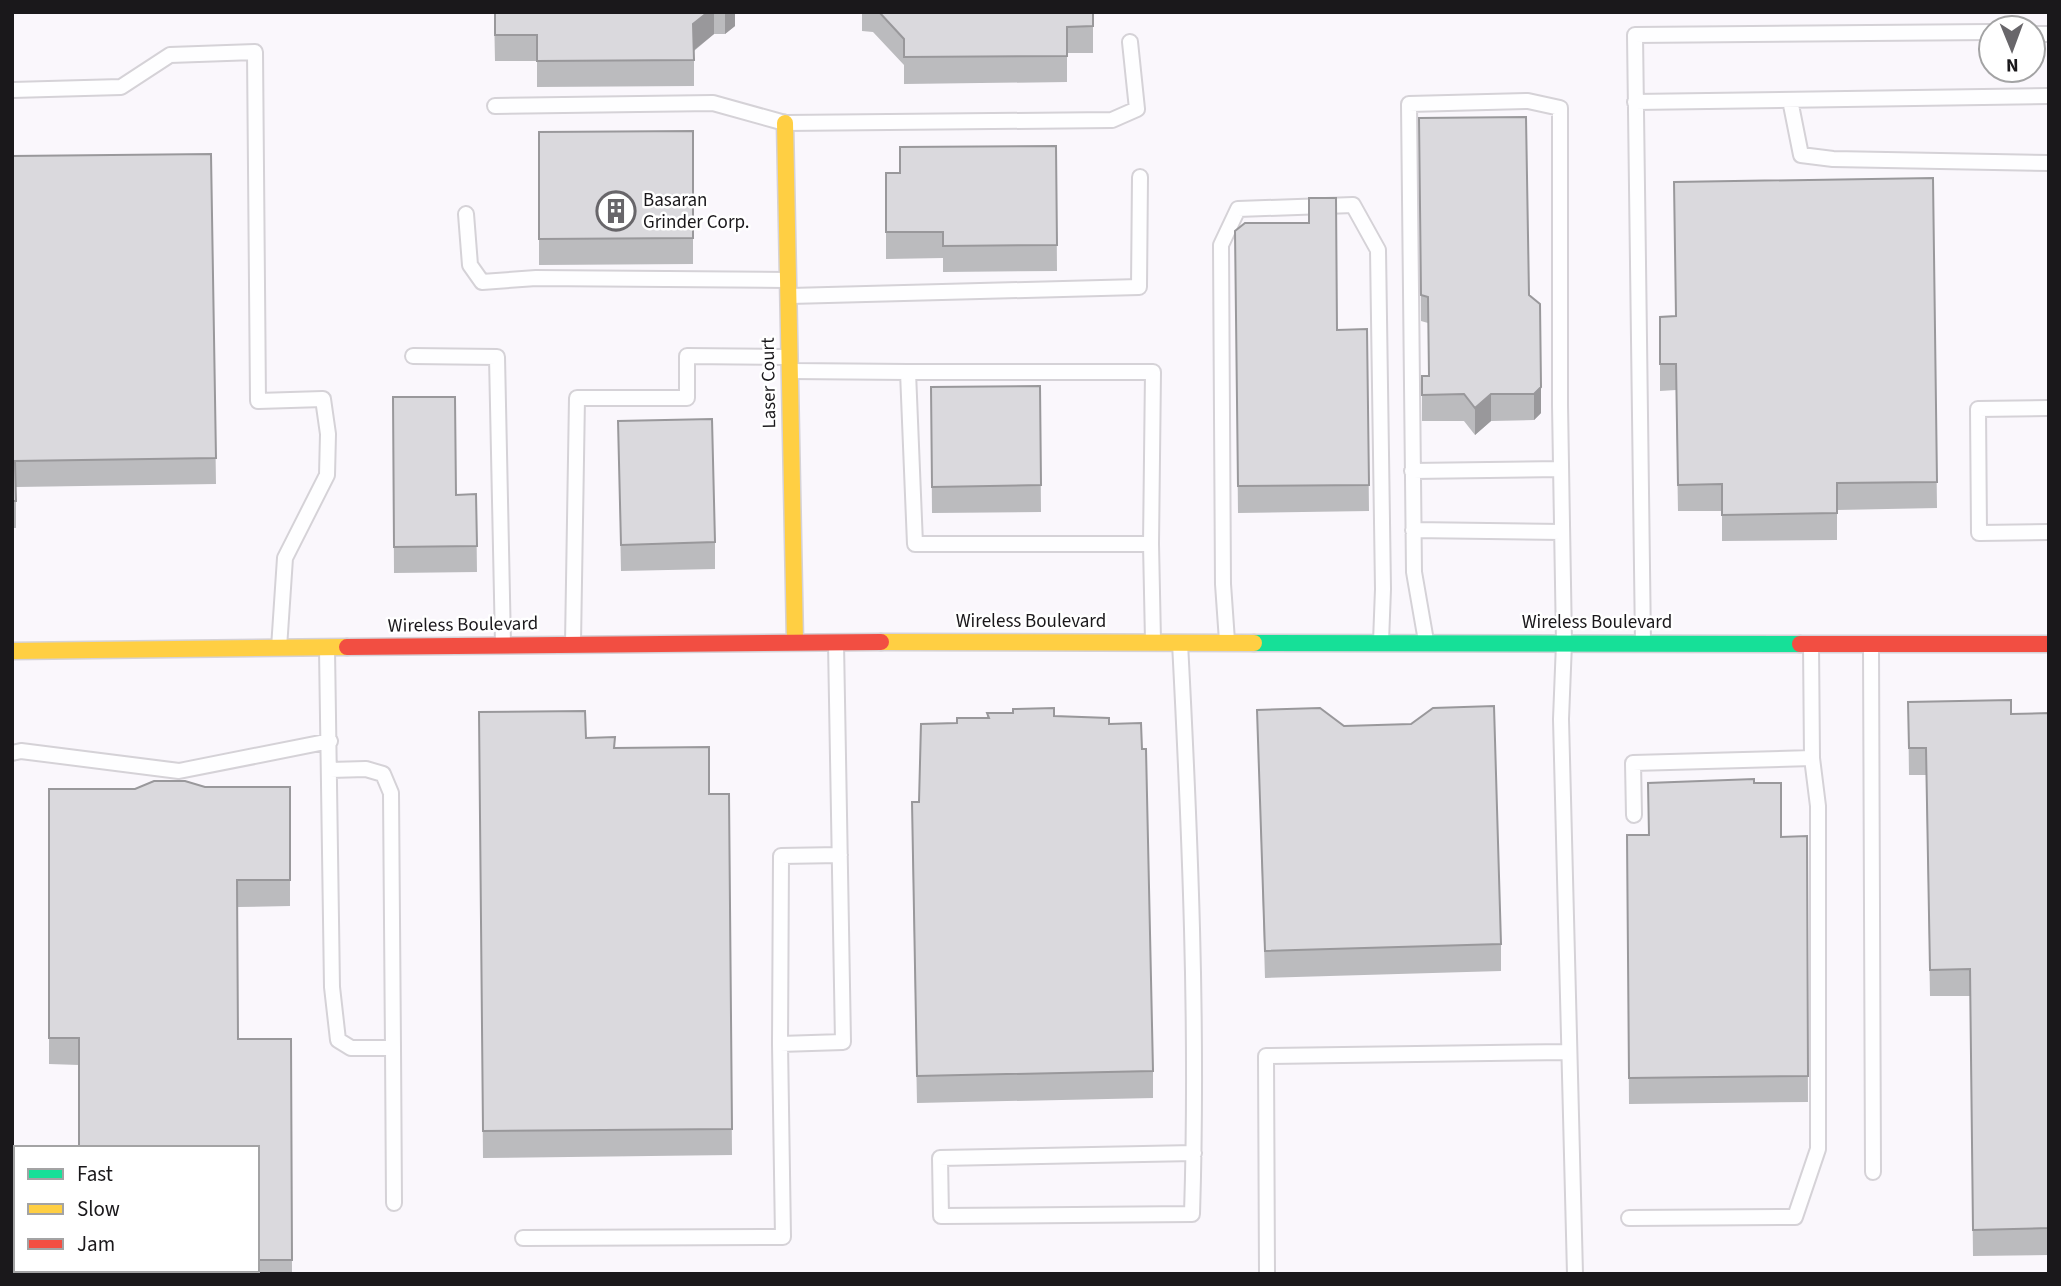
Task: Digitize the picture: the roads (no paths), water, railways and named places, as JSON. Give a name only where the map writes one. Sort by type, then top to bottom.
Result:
[{"type":"street","name":"Laser Court","points":[[785,123],[795,642]]},
{"type":"street","name":"Wireless Boulevard","points":[[12,651],[795,642],[2049,644]]},
{"type":"lane","points":[[1643,643],[1635,35],[1977,32]]},
{"type":"lane","points":[[495,106],[713,103],[785,123],[1112,120],[1137,110],[1130,42]]},
{"type":"lane","points":[[12,90],[121,87],[170,55],[255,52],[257,401],[323,399],[328,434],[327,475],[285,558],[279,648]]},
{"type":"lane","points":[[1635,102],[2049,96]]},
{"type":"lane","points":[[1790,100],[1801,155],[1833,159],[2049,163]]},
{"type":"lane","points":[[1426,643],[1414,572],[1409,104],[1528,101],[1560,108],[1564,643],[1561,719],[1575,1274]]},
{"type":"lane","points":[[466,214],[470,265],[482,282],[536,278],[789,288],[1139,287],[1140,177]]},
{"type":"lane","points":[[1227,642],[1223,584],[1221,245],[1238,209],[1353,205],[1378,250],[1383,589],[1381,643]]},
{"type":"lane","points":[[413,356],[498,356],[503,645]]},
{"type":"lane","points":[[573,644],[577,398],[687,398],[687,356],[908,372],[1153,372],[1153,642]]},
{"type":"lane","points":[[908,372],[915,544],[1151,544]]},
{"type":"lane","points":[[2049,408],[1978,409],[1979,533],[2049,532]]},
{"type":"lane","points":[[1412,471],[1561,469]]},
{"type":"lane","points":[[1413,530],[1562,532]]},
{"type":"lane","points":[[780,1044],[843,1042],[836,642]]},
{"type":"lane","points":[[1180,642],[1190,847],[1194,1153],[1192,1214],[942,1216],[940,1157],[1194,1153]]},
{"type":"lane","points":[[1629,1217],[1795,1217],[1818,1149],[1818,806],[1812,758],[1811,643]]},
{"type":"lane","points":[[1871,643],[1873,1172]]},
{"type":"lane","points":[[327,647],[331,987],[338,1040],[351,1048],[393,1048]]},
{"type":"lane","points":[[12,753],[21,751],[180,771],[330,741]]},
{"type":"lane","points":[[1634,815],[1633,762],[1812,758]]},
{"type":"lane","points":[[330,770],[366,769],[383,774],[391,793],[394,1203]]},
{"type":"lane","points":[[523,1238],[783,1237],[781,856],[840,855]]},
{"type":"lane","points":[[1267,1274],[1266,1056],[1569,1052]]},
{"type":"place","name":"Basaran Grinder Corp.","points":[[616,211]]}]
